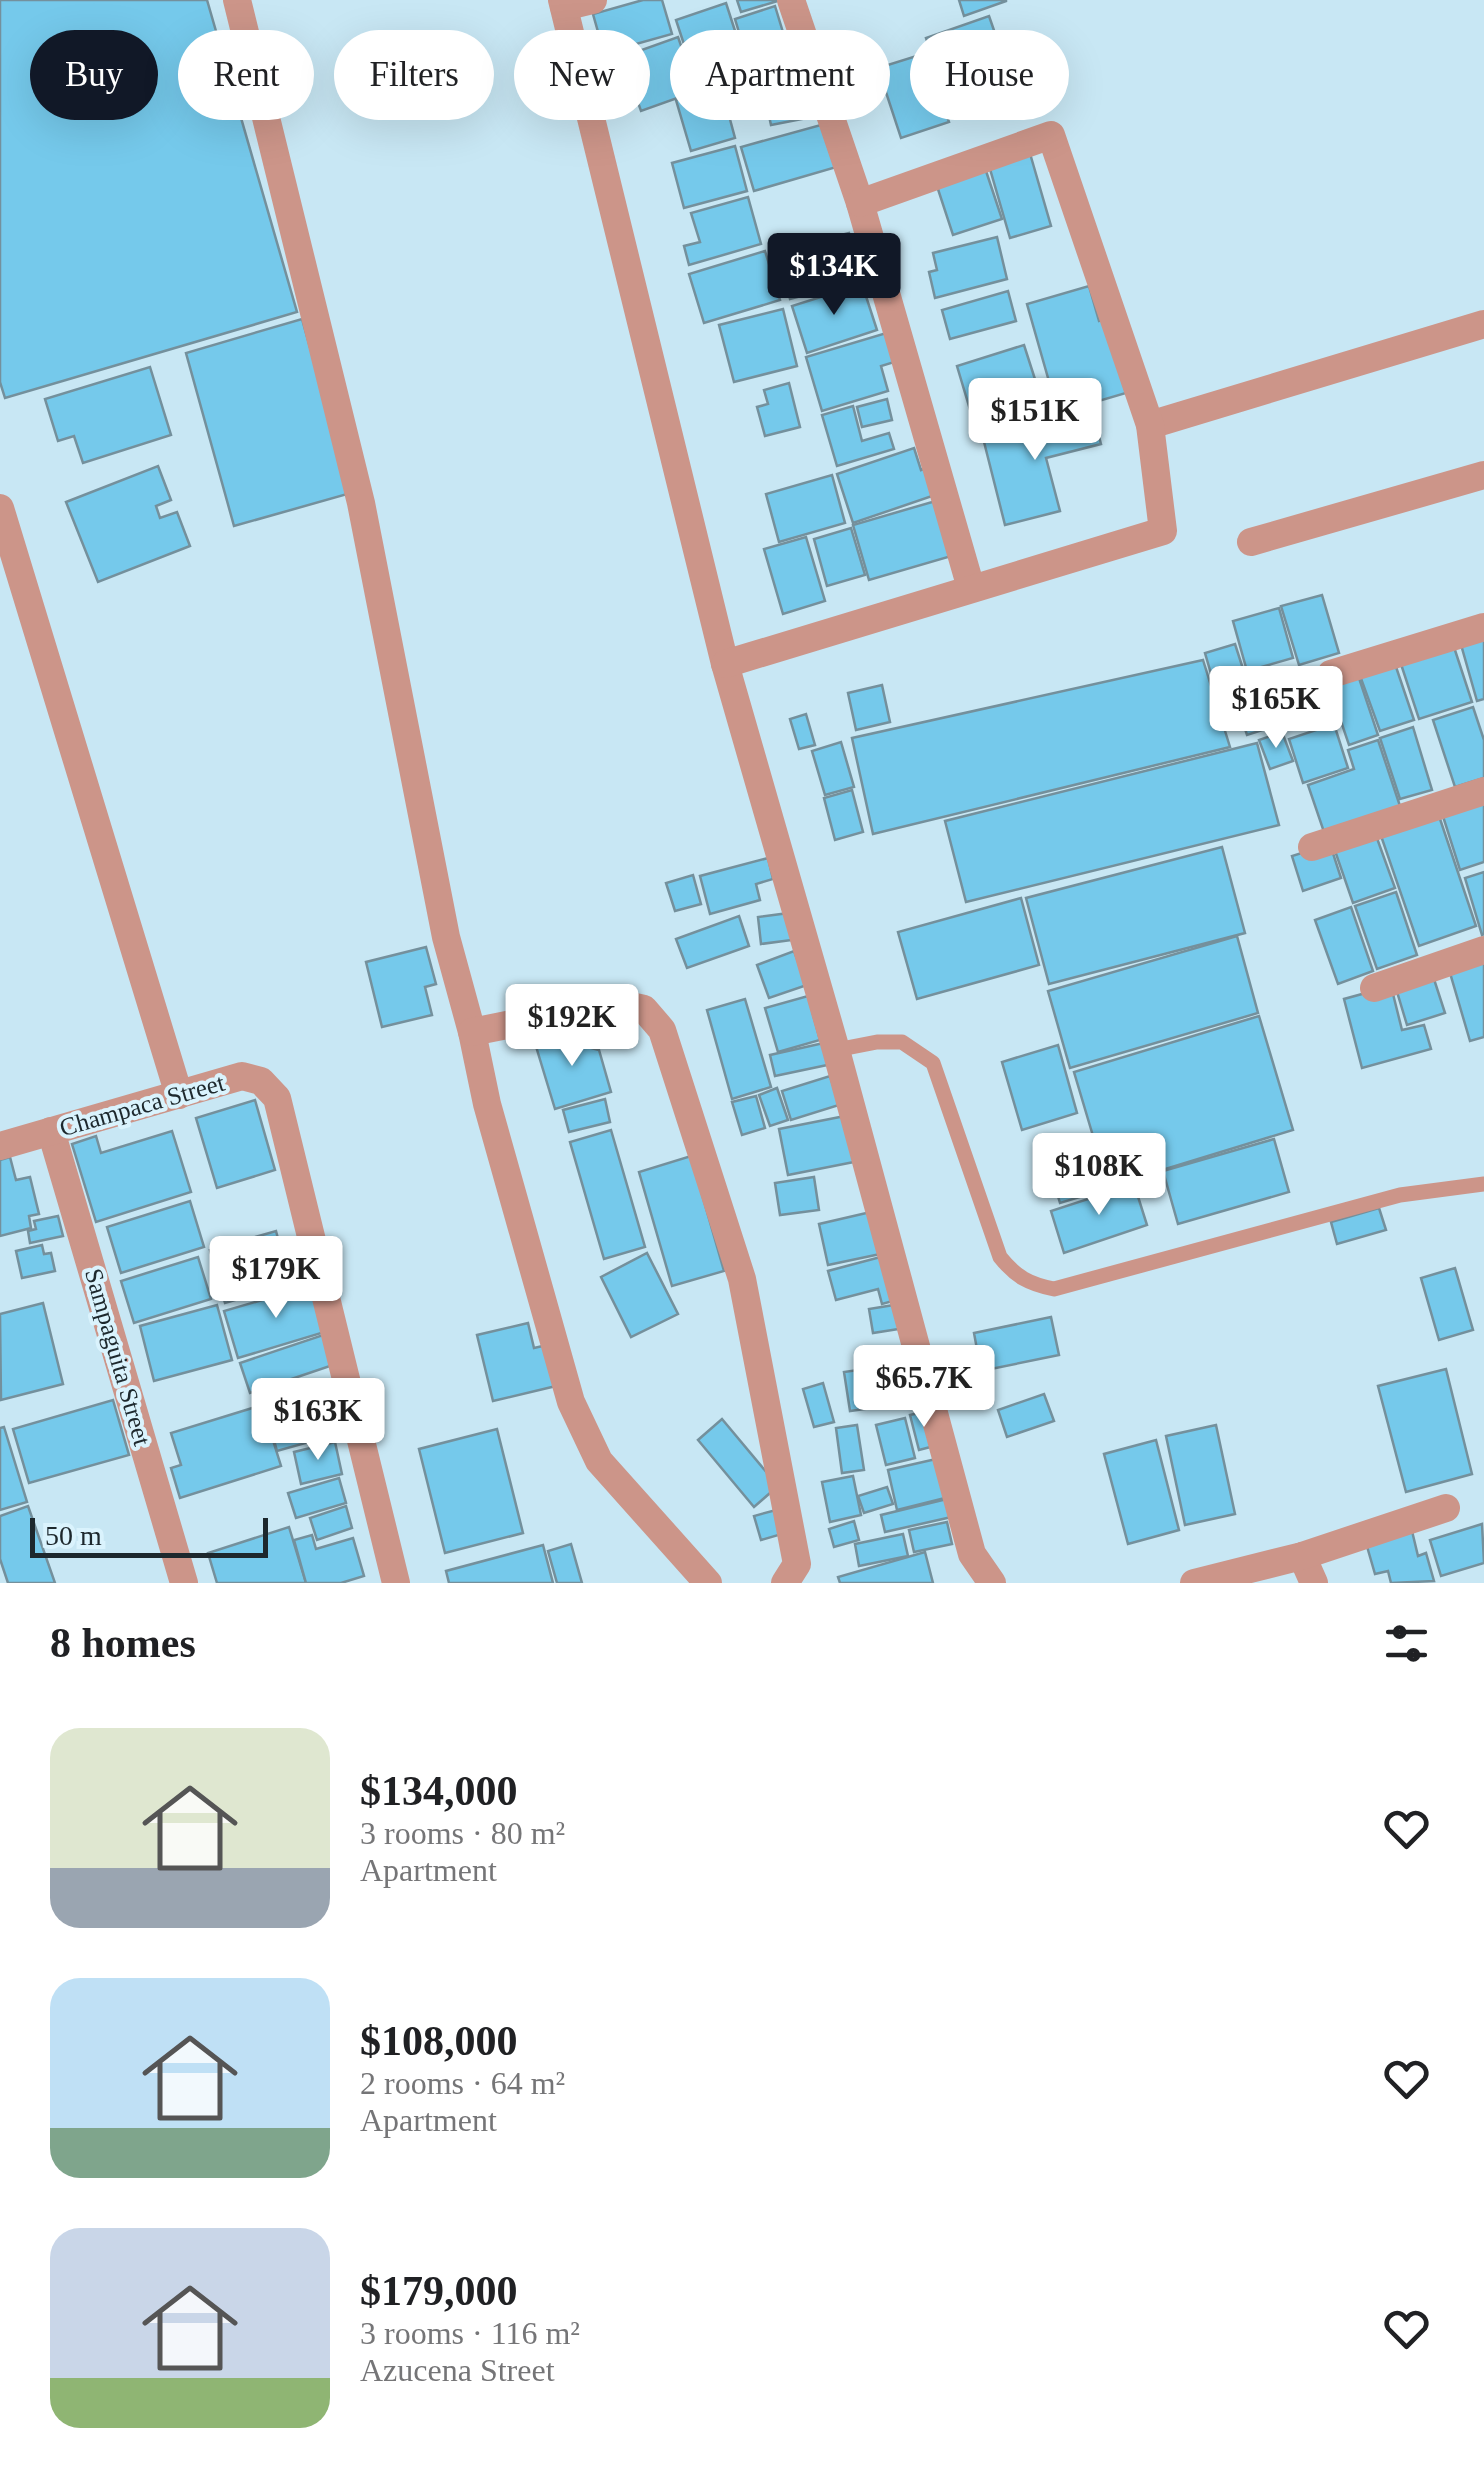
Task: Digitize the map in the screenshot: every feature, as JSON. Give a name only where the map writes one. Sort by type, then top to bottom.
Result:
[{"type":"street","points":[[238,0],[362,503],[446,937],[487,1104],[571,1402],[599,1461],[708,1583]]},
{"type":"street","points":[[593,0],[563,4],[725,664],[836,1050],[972,1554],[992,1583]]},
{"type":"street","points":[[791,0],[860,203],[971,588]]},
{"type":"street","points":[[725,664],[1163,531],[1150,425],[1051,135],[860,203]]},
{"type":"street","points":[[1150,425],[1484,324]]},
{"type":"street","points":[[1251,542],[1484,475]]},
{"type":"street","points":[[0,508],[178,1095]]},
{"type":"street","points":[[1330,674],[1484,627]]},
{"type":"street","points":[[1312,847],[1484,791]]},
{"type":"street","points":[[1374,988],[1484,950]]},
{"type":"street","points":[[472,1032],[617,1002],[644,1009],[662,1030],[742,1279],[796,1564],[786,1583]]},
{"type":"street","name":"Champaca Street","points":[[0,1146],[242,1076],[261,1081],[277,1098],[396,1583]]},
{"type":"street","name":"Sampaguita Street","points":[[52,1130],[184,1583]]},
{"type":"street","points":[[1194,1583],[1302,1556],[1446,1508]]},
{"type":"street","points":[[1302,1556],[1314,1583]]},
{"type":"lane","points":[[836,1050],[877,1042],[902,1042],[933,1063],[1000,1257],[1015,1275],[1054,1289],[1400,1195],[1484,1184]]},
{"type":"building","points":[[0,0],[207,0],[216,30],[178,30],[178,120],[242,120],[297,312],[5,398],[0,382]]},
{"type":"building","points":[[643,0],[662,0],[670,35],[650,40],[650,30],[598,30],[593,14]]},
{"type":"building","points":[[737,0],[781,0],[741,12]]},
{"type":"building","points":[[959,0],[1006,0],[1006,1],[964,16]]},
{"type":"building","points":[[726,3],[735,30],[679,30],[676,20]]},
{"type":"building","points":[[775,6],[782,30],[738,30],[735,19]]},
{"type":"building","points":[[989,16],[994,30],[949,30]]},
{"type":"building","points":[[670,40],[670,101],[650,108],[650,47]]},
{"type":"building","points":[[910,58],[910,120],[949,122],[901,138],[890,105],[890,64]]},
{"type":"building","points":[[682,120],[730,120],[735,138],[691,151]]},
{"type":"building","points":[[770,120],[797,120],[771,125]]},
{"type":"building","points":[[828,123],[840,166],[754,191],[741,147]]},
{"type":"building","points":[[735,146],[747,191],[684,208],[672,163]]},
{"type":"building","points":[[1029,150],[1051,226],[1010,238],[988,162]]},
{"type":"building","points":[[984,165],[1002,219],[953,235],[935,180]]},
{"type":"building","points":[[748,197],[761,244],[689,265],[684,246],[700,242],[691,213]]},
{"type":"building","points":[[849,233],[856,258],[871,254],[877,276],[790,299],[778,251]]},
{"type":"building","points":[[997,237],[1007,279],[935,298],[929,272],[937,270],[933,253]]},
{"type":"building","points":[[765,251],[780,300],[704,323],[689,274]]},
{"type":"building","points":[[862,284],[877,330],[807,353],[792,306]]},
{"type":"building","points":[[1089,286],[1099,321],[1105,319],[1126,393],[1058,413],[1027,304]]},
{"type":"building","points":[[1008,291],[1016,321],[950,339],[942,310]]},
{"type":"building","points":[[783,309],[797,366],[734,382],[719,325]]},
{"type":"building","points":[[302,319],[351,493],[234,526],[186,353]]},
{"type":"building","points":[[893,331],[901,360],[881,366],[888,391],[822,411],[806,357]]},
{"type":"building","points":[[1024,345],[1042,401],[974,423],[957,366]]},
{"type":"building","points":[[150,367],[171,435],[83,463],[74,436],[58,441],[45,399]]},
{"type":"building","points":[[789,383],[800,427],[765,436],[757,407],[768,404],[764,390]]},
{"type":"building","points":[[887,399],[892,420],[862,427],[857,407]]},
{"type":"building","points":[[853,406],[862,441],[889,433],[894,449],[837,466],[822,415]]},
{"type":"building","points":[[1092,410],[1101,444],[1046,458],[1060,511],[1005,525],[983,438]]},
{"type":"building","points":[[914,448],[921,470],[929,467],[938,494],[853,523],[837,474]]},
{"type":"building","points":[[158,466],[171,500],[156,506],[160,518],[177,512],[190,546],[98,582],[66,502]]},
{"type":"building","points":[[832,475],[845,523],[779,542],[766,494]]},
{"type":"building","points":[[939,500],[955,555],[869,580],[853,525]]},
{"type":"building","points":[[851,528],[865,575],[827,586],[814,539]]},
{"type":"building","points":[[806,537],[825,601],[783,614],[764,549]]},
{"type":"building","points":[[1322,595],[1339,653],[1299,665],[1281,606]]},
{"type":"building","points":[[1279,608],[1293,658],[1247,671],[1233,621]]},
{"type":"building","points":[[1484,634],[1484,699],[1477,701],[1460,641]]},
{"type":"building","points":[[1452,641],[1472,702],[1419,719],[1399,658]]},
{"type":"building","points":[[1235,644],[1245,675],[1214,684],[1205,653]]},
{"type":"building","points":[[1203,660],[1230,747],[873,834],[852,738]]},
{"type":"building","points":[[1394,661],[1414,720],[1380,731],[1359,673]]},
{"type":"building","points":[[1264,672],[1281,724],[1247,735],[1230,683]]},
{"type":"building","points":[[1358,675],[1378,735],[1349,745],[1329,686]]},
{"type":"building","points":[[882,685],[890,722],[856,730],[848,693]]},
{"type":"building","points":[[1473,707],[1484,740],[1484,778],[1455,787],[1433,720]]},
{"type":"building","points":[[806,714],[815,745],[799,749],[790,719]]},
{"type":"building","points":[[1334,724],[1348,768],[1303,783],[1289,739]]},
{"type":"building","points":[[1413,727],[1432,790],[1400,799],[1380,738]]},
{"type":"building","points":[[1282,732],[1293,761],[1270,769],[1259,740]]},
{"type":"building","points":[[1378,740],[1400,806],[1324,832],[1308,785],[1354,769],[1348,750]]},
{"type":"building","points":[[841,742],[854,787],[825,795],[812,751]]},
{"type":"building","points":[[1257,743],[1279,825],[966,902],[945,821]]},
{"type":"building","points":[[852,790],[863,832],[835,840],[824,798]]},
{"type":"building","points":[[1484,797],[1484,862],[1460,870],[1441,810]]},
{"type":"building","points":[[1437,810],[1476,926],[1419,946],[1379,830]]},
{"type":"building","points":[[1374,830],[1395,888],[1353,903],[1333,845]]},
{"type":"building","points":[[1330,844],[1341,878],[1303,891],[1292,856]]},
{"type":"building","points":[[1222,847],[1245,933],[1049,984],[1026,898]]},
{"type":"building","points":[[768,858],[773,879],[756,884],[760,900],[710,914],[700,876]]},
{"type":"building","points":[[1484,872],[1484,934],[1482,935],[1465,878]]},
{"type":"building","points":[[693,875],[701,904],[675,911],[666,883]]},
{"type":"building","points":[[1396,892],[1417,955],[1377,969],[1355,906]]},
{"type":"building","points":[[1021,898],[1039,965],[917,999],[898,932]]},
{"type":"building","points":[[1351,907],[1373,971],[1338,984],[1315,920]]},
{"type":"building","points":[[789,913],[792,940],[761,944],[758,917]]},
{"type":"building","points":[[739,916],[749,946],[687,968],[676,939]]},
{"type":"building","points":[[1237,936],[1258,1013],[1070,1068],[1048,991]]},
{"type":"building","points":[[426,947],[436,984],[425,987],[432,1015],[382,1027],[366,962]]},
{"type":"building","points":[[794,951],[807,985],[769,998],[757,965]]},
{"type":"building","points":[[1484,956],[1484,1037],[1470,1041],[1448,966]]},
{"type":"building","points":[[1432,973],[1445,1013],[1407,1025],[1395,985]]},
{"type":"building","points":[[1391,986],[1402,1030],[1424,1025],[1431,1049],[1362,1068],[1344,999]]},
{"type":"building","points":[[808,996],[820,1040],[778,1052],[765,1008]]},
{"type":"building","points":[[745,999],[771,1087],[732,1099],[707,1010]]},
{"type":"building","points":[[1259,1016],[1293,1130],[1123,1182],[1111,1141],[1096,1146],[1074,1072]]},
{"type":"building","points":[[581,1029],[587,1047],[599,1050],[611,1092],[555,1109],[535,1043]]},
{"type":"building","points":[[828,1042],[832,1064],[775,1076],[770,1055]]},
{"type":"building","points":[[1058,1045],[1077,1113],[1022,1130],[1002,1062]]},
{"type":"building","points":[[830,1076],[839,1105],[791,1120],[782,1091]]},
{"type":"building","points":[[777,1088],[788,1120],[770,1126],[759,1095]]},
{"type":"building","points":[[756,1096],[765,1128],[742,1135],[732,1102]]},
{"type":"building","points":[[605,1099],[610,1122],[569,1132],[563,1110]]},
{"type":"building","points":[[255,1100],[275,1170],[217,1188],[196,1118]]},
{"type":"building","points":[[850,1115],[859,1161],[788,1175],[779,1129]]},
{"type":"building","points":[[611,1130],[645,1247],[604,1259],[570,1142]]},
{"type":"building","points":[[172,1131],[191,1192],[96,1222],[72,1144],[96,1136],[101,1153]]},
{"type":"building","points":[[1274,1139],[1289,1192],[1178,1224],[1163,1171]]},
{"type":"building","points":[[1104,1146],[1116,1186],[1060,1203],[1048,1163]]},
{"type":"building","points":[[691,1156],[724,1271],[672,1286],[639,1172]]},
{"type":"building","points":[[10,1157],[16,1180],[30,1177],[39,1214],[29,1216],[31,1228],[0,1236],[0,1160]]},
{"type":"building","points":[[814,1177],[819,1210],[780,1215],[775,1183]]},
{"type":"building","points":[[1134,1184],[1147,1225],[1064,1253],[1051,1211]]},
{"type":"building","points":[[190,1201],[204,1247],[121,1273],[107,1227]]},
{"type":"building","points":[[1379,1208],[1386,1230],[1337,1244],[1331,1222]]},
{"type":"building","points":[[875,1211],[885,1253],[828,1265],[819,1224]]},
{"type":"building","points":[[58,1216],[63,1236],[30,1243],[28,1231],[36,1229],[34,1221]]},
{"type":"building","points":[[276,1231],[283,1258],[296,1254],[304,1280],[225,1303],[210,1250]]},
{"type":"building","points":[[42,1245],[44,1254],[51,1253],[55,1271],[22,1278],[16,1251]]},
{"type":"building","points":[[647,1253],[678,1314],[631,1337],[601,1277]]},
{"type":"building","points":[[888,1255],[900,1299],[882,1304],[878,1289],[836,1300],[828,1271]]},
{"type":"building","points":[[198,1257],[211,1299],[134,1323],[121,1281]]},
{"type":"building","points":[[1455,1268],[1473,1330],[1439,1340],[1421,1278]]},
{"type":"building","points":[[314,1285],[328,1331],[238,1358],[224,1311]]},
{"type":"building","points":[[43,1303],[63,1384],[1,1400],[0,1314]]},
{"type":"building","points":[[900,1304],[905,1328],[873,1333],[869,1309]]},
{"type":"building","points":[[217,1305],[232,1360],[154,1381],[140,1326]]},
{"type":"building","points":[[1051,1317],[1059,1355],[981,1371],[974,1333]]},
{"type":"building","points":[[528,1323],[534,1348],[547,1345],[556,1386],[493,1401],[477,1335]]},
{"type":"building","points":[[326,1334],[336,1364],[250,1393],[240,1363]]},
{"type":"building","points":[[914,1362],[920,1401],[850,1411],[844,1372]]},
{"type":"building","points":[[1446,1369],[1472,1474],[1406,1492],[1378,1386]]},
{"type":"building","points":[[336,1379],[343,1404],[305,1416],[297,1392]]},
{"type":"building","points":[[823,1383],[834,1422],[814,1427],[803,1389]]},
{"type":"building","points":[[1044,1394],[1054,1421],[1007,1437],[998,1410]]},
{"type":"building","points":[[113,1400],[129,1455],[29,1483],[13,1429]]},
{"type":"building","points":[[262,1405],[281,1466],[180,1498],[171,1468],[181,1465],[171,1433]]},
{"type":"building","points":[[928,1411],[938,1445],[919,1450],[910,1415]]},
{"type":"building","points":[[905,1418],[915,1458],[886,1465],[876,1425]]},
{"type":"building","points":[[322,1419],[327,1437],[277,1451],[272,1433]]},
{"type":"building","points":[[722,1419],[778,1486],[754,1507],[698,1440]]},
{"type":"building","points":[[857,1425],[864,1470],[842,1473],[836,1428]]},
{"type":"building","points":[[1216,1425],[1235,1514],[1185,1525],[1166,1436]]},
{"type":"building","points":[[4,1427],[27,1502],[0,1510],[0,1428]]},
{"type":"building","points":[[497,1429],[523,1533],[445,1553],[419,1449]]},
{"type":"building","points":[[1156,1440],[1179,1530],[1128,1544],[1104,1454]]},
{"type":"building","points":[[335,1442],[342,1474],[301,1484],[294,1452]]},
{"type":"building","points":[[936,1459],[945,1498],[897,1510],[888,1470]]},
{"type":"building","points":[[853,1476],[861,1515],[830,1522],[822,1482]]},
{"type":"building","points":[[339,1478],[346,1503],[296,1518],[288,1493]]},
{"type":"building","points":[[887,1487],[893,1504],[864,1513],[858,1496]]},
{"type":"building","points":[[951,1498],[956,1516],[885,1532],[881,1515]]},
{"type":"building","points":[[28,1506],[55,1583],[8,1583],[0,1559],[0,1516]]},
{"type":"building","points":[[346,1506],[352,1528],[317,1540],[310,1518]]},
{"type":"building","points":[[776,1510],[782,1534],[761,1540],[754,1516]]},
{"type":"building","points":[[854,1521],[859,1540],[834,1547],[829,1529]]},
{"type":"building","points":[[947,1522],[952,1544],[914,1552],[909,1530]]},
{"type":"building","points":[[1482,1524],[1484,1563],[1441,1576],[1430,1540]]},
{"type":"building","points":[[289,1527],[306,1583],[217,1583],[208,1553]]},
{"type":"building","points":[[1412,1531],[1418,1556],[1426,1553],[1434,1581],[1391,1583],[1388,1571],[1375,1574],[1366,1543]]},
{"type":"building","points":[[903,1534],[908,1556],[859,1566],[855,1544]]},
{"type":"building","points":[[312,1535],[316,1549],[353,1538],[364,1576],[341,1583],[306,1583],[294,1540]]},
{"type":"building","points":[[571,1544],[582,1583],[557,1583],[548,1551]]},
{"type":"building","points":[[543,1545],[553,1583],[449,1583],[446,1571]]},
{"type":"building","points":[[925,1552],[933,1583],[840,1583],[838,1577]]}]
